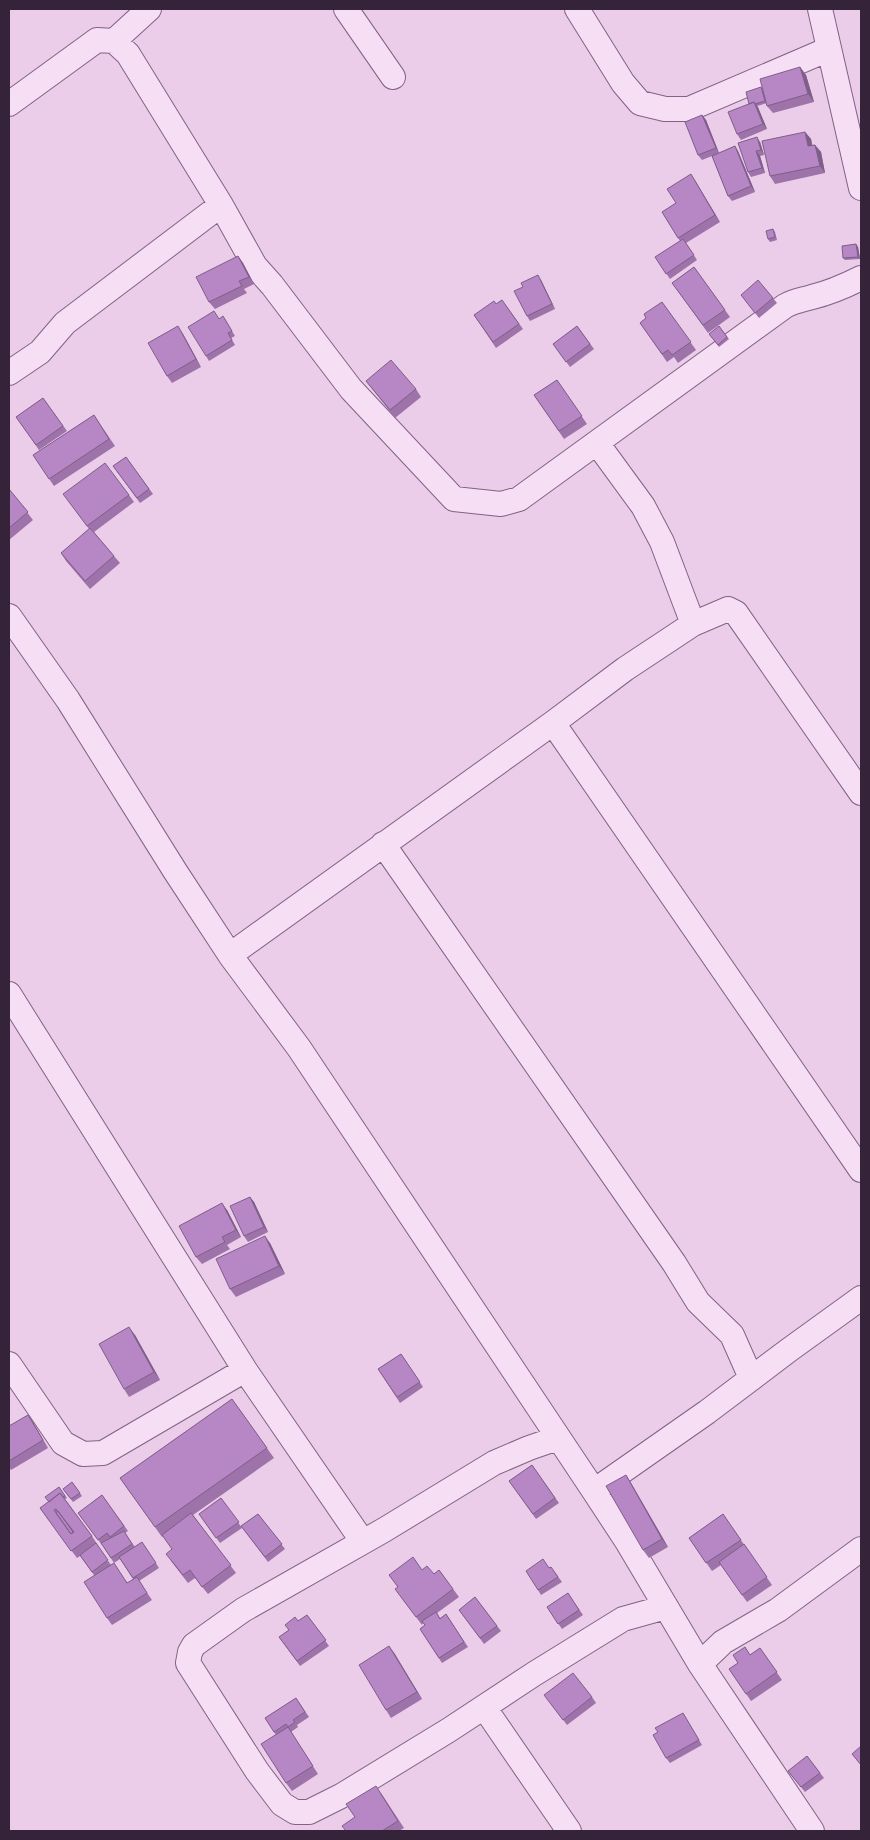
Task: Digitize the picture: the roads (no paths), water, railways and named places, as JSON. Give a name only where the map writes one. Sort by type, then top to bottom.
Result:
[{"type":"street","points":[[114,41],[149,9]]},
{"type":"street","points":[[346,9],[393,77]]},
{"type":"street","points":[[576,9],[623,83],[640,102],[665,109],[689,109],[830,49]]},
{"type":"street","points":[[820,9],[861,188]]},
{"type":"street","points":[[9,104],[98,40],[114,41],[128,54],[221,205],[255,266],[272,285],[351,389],[454,499],[501,504],[520,499],[785,306],[797,300],[810,298],[845,286],[861,278]]},
{"type":"street","points":[[9,373],[40,352],[65,323],[221,205]]},
{"type":"street","points":[[596,443],[643,506],[662,542],[693,624]]},
{"type":"street","points":[[230,955],[553,723],[625,668],[693,624],[728,610],[736,613],[859,785]]},
{"type":"street","points":[[9,616],[68,700],[174,871],[230,955],[299,1048],[594,1491],[628,1543],[700,1664],[812,1831]]},
{"type":"street","points":[[553,723],[861,1170]]},
{"type":"street","points":[[384,844],[674,1262],[698,1302],[732,1335],[751,1378]]},
{"type":"street","points":[[9,994],[245,1370],[363,1542]]},
{"type":"street","points":[[594,1491],[707,1412],[861,1298]]},
{"type":"street","points":[[9,1364],[63,1444],[83,1454],[103,1453],[245,1370]]},
{"type":"street","points":[[558,1438],[529,1448],[494,1464],[363,1542],[243,1610],[194,1645],[190,1652],[188,1663],[257,1771],[282,1804],[311,1821],[341,1796],[623,1618],[666,1607]]},
{"type":"street","points":[[700,1664],[723,1642],[778,1610],[861,1549]]},
{"type":"street","points":[[484,1707],[568,1831]]}]
